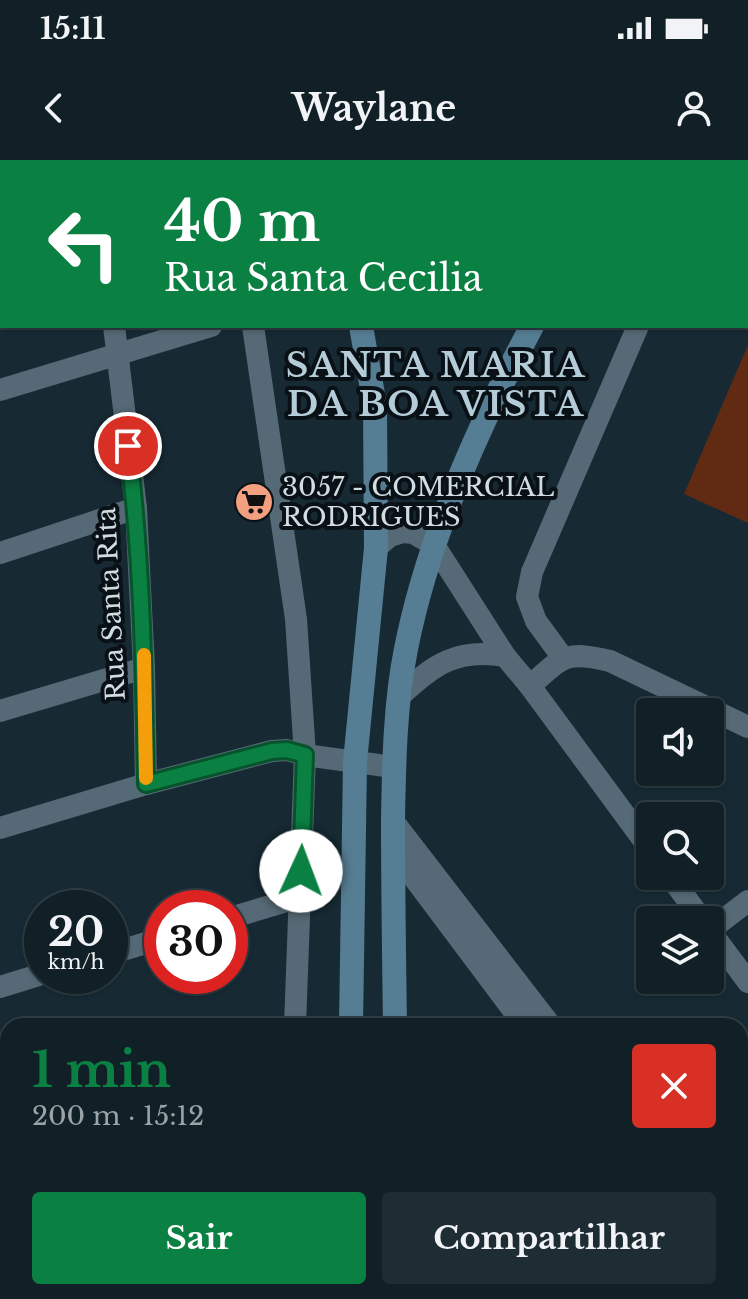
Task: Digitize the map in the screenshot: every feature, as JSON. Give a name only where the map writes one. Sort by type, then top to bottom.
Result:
[{"type":"main road","points":[[351,1018],[355,762],[376,548],[375,406],[361,328]]},
{"type":"main road","points":[[395,1018],[393,767],[405,651],[434,545],[479,428],[531,328]]},
{"type":"street","name":"Rua Santa Rita","points":[[114,328],[136,508],[146,784]]},
{"type":"street","points":[[0,390],[204,328]]},
{"type":"street","points":[[253,328],[296,619],[305,755],[295,1018]]},
{"type":"street","points":[[563,658],[536,621],[527,597],[532,572],[637,328]]},
{"type":"street","points":[[0,553],[136,508]]},
{"type":"street","points":[[376,548],[390,536],[403,532],[413,533],[434,545],[505,656],[636,830]]},
{"type":"street","points":[[400,696],[423,674],[446,660],[469,653],[505,656]]},
{"type":"street","points":[[530,686],[563,658],[586,655],[610,661],[748,727]]},
{"type":"street","points":[[0,711],[144,668]]},
{"type":"street","points":[[0,828],[146,784],[272,751],[287,750],[393,767]]},
{"type":"street","points":[[393,821],[545,1018]]},
{"type":"street","points":[[393,850],[519,1018]]},
{"type":"street","points":[[248,913],[300,897]]},
{"type":"street","points":[[724,919],[748,901]]},
{"type":"street","points":[[724,949],[748,982]]},
{"type":"street","points":[[0,987],[24,980]]},
{"type":"shaded area","points":[[748,345],[748,523],[684,494]]},
{"type":"slow traffic","points":[[144,655],[146,778]]},
{"type":"place","name":"3057 - COMERCIAL RODRIGUES","points":[[254,502]]},
{"type":"district","name":"SANTA MARIA DA BOA VISTA","points":[[436,384]]},
{"type":"route","points":[[128,446],[136,508],[146,784],[272,751],[287,750],[305,755],[301,871]]}]
